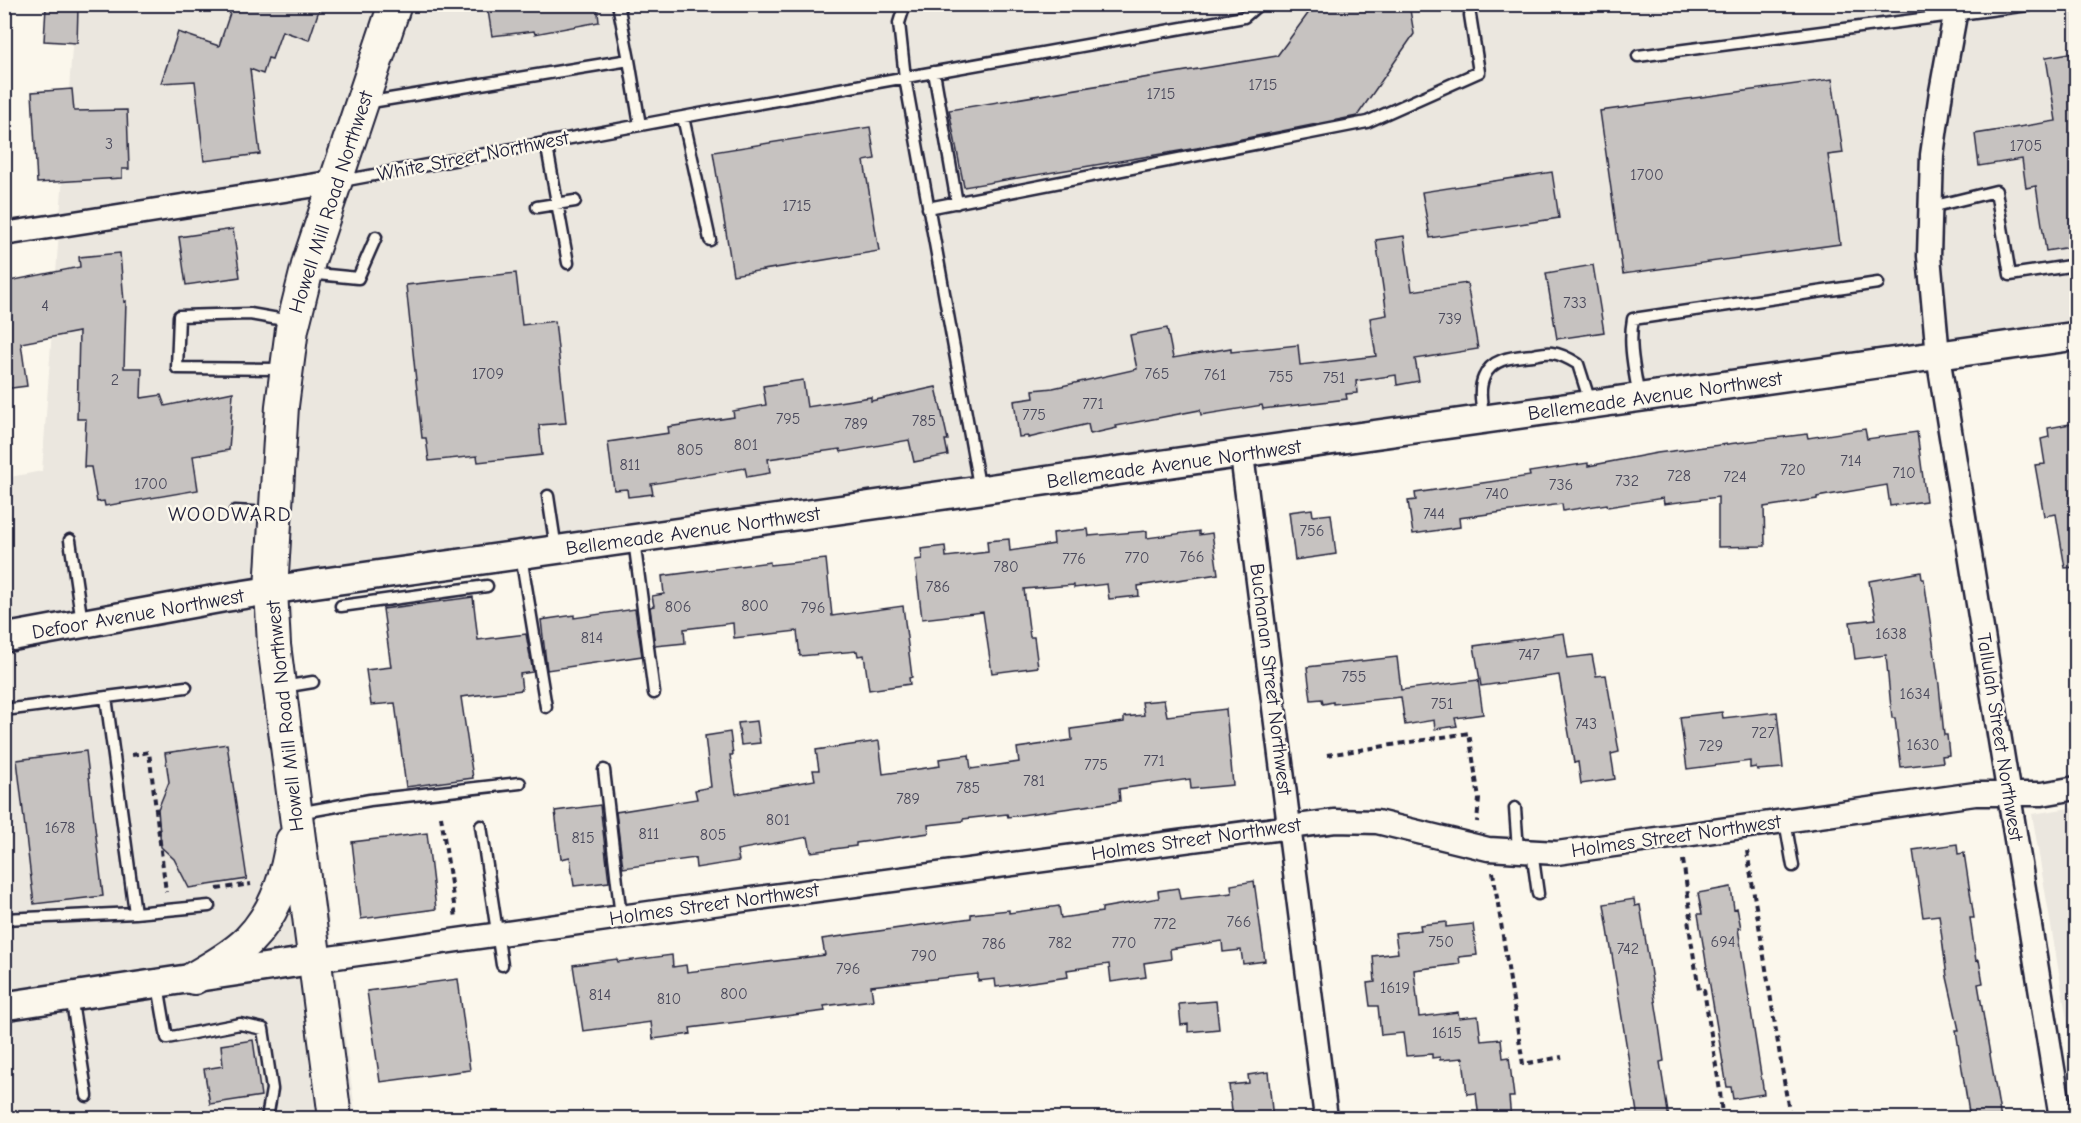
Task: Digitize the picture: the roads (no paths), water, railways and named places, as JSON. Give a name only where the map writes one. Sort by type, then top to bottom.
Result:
[{"type":"main road","name":"Howell Mill Road Northwest","points":[[334,1119],[274,645],[271,590],[282,406],[294,321],[306,273],[395,4]]},
{"type":"main road","points":[[194,978],[224,960],[247,942],[265,921],[286,872],[295,813]]},
{"type":"street","name":"Tallulah Street Northwest","points":[[1956,10],[1932,155],[1929,256],[1938,356],[2061,1119]]},
{"type":"street","name":"White Street Northwest","points":[[4,234],[336,182]]},
{"type":"street","name":"Bellemeade Avenue Northwest","points":[[271,590],[2076,337]]},
{"type":"street","name":"Buchanan Street Northwest","points":[[1242,454],[1326,1119]]},
{"type":"street","name":"Defoor Avenue Northwest","points":[[4,638],[271,590]]},
{"type":"street","name":"Holmes Street Northwest","points":[[315,960],[1335,821],[1377,822],[1488,849],[1557,853],[1975,794],[2042,794],[2076,788]]},
{"type":"street","points":[[4,1006],[315,960]]},
{"type":"lane","points":[[618,4],[640,124]]},
{"type":"lane","points":[[905,4],[899,23],[905,78],[980,491]]},
{"type":"lane","name":"White Street Northwest","points":[[336,182],[640,124],[1244,17],[1259,4]]},
{"type":"lane","points":[[1638,56],[1956,10],[2036,4]]},
{"type":"lane","points":[[928,208],[1367,123],[1479,72],[1470,15]]},
{"type":"lane","points":[[362,104],[629,60]]},
{"type":"lane","points":[[934,72],[957,203]]},
{"type":"lane","points":[[683,117],[710,240]]},
{"type":"lane","points":[[546,142],[559,203],[568,263]]},
{"type":"lane","points":[[1931,207],[1996,191],[2010,275],[2076,265]]},
{"type":"lane","points":[[537,207],[575,201]]},
{"type":"lane","points":[[306,273],[358,278],[376,237]]},
{"type":"lane","points":[[1640,398],[1633,361],[1631,330],[1633,319],[1878,283]]},
{"type":"lane","points":[[287,369],[177,368],[179,316],[250,314],[294,321]]},
{"type":"lane","points":[[1484,420],[1481,402],[1484,377],[1492,365],[1506,358],[1518,356],[1551,353],[1568,357],[1578,364],[1591,405]]},
{"type":"lane","points":[[548,496],[557,550]]},
{"type":"lane","points":[[235,511],[276,513]]},
{"type":"lane","points":[[70,540],[82,623]]},
{"type":"lane","points":[[634,540],[654,693]]},
{"type":"lane","points":[[521,556],[546,707]]},
{"type":"lane","points":[[341,606],[487,586]]},
{"type":"lane","points":[[280,688],[313,682]]},
{"type":"lane","points":[[4,710],[186,687]]},
{"type":"lane","points":[[106,697],[135,913]]},
{"type":"lane","points":[[604,770],[621,917]]},
{"type":"lane","points":[[295,813],[369,800],[520,783]]},
{"type":"lane","points":[[1515,808],[1538,894]]},
{"type":"lane","points":[[1785,821],[1792,866]]},
{"type":"lane","points":[[481,826],[502,965]]},
{"type":"lane","points":[[4,919],[135,913],[209,906]]},
{"type":"lane","points":[[158,983],[167,1038],[240,1024],[263,1029],[272,1089],[267,1119]]},
{"type":"lane","points":[[71,996],[87,1096]]},
{"type":"district","name":"WOODWARD","points":[[230,514]]}]
